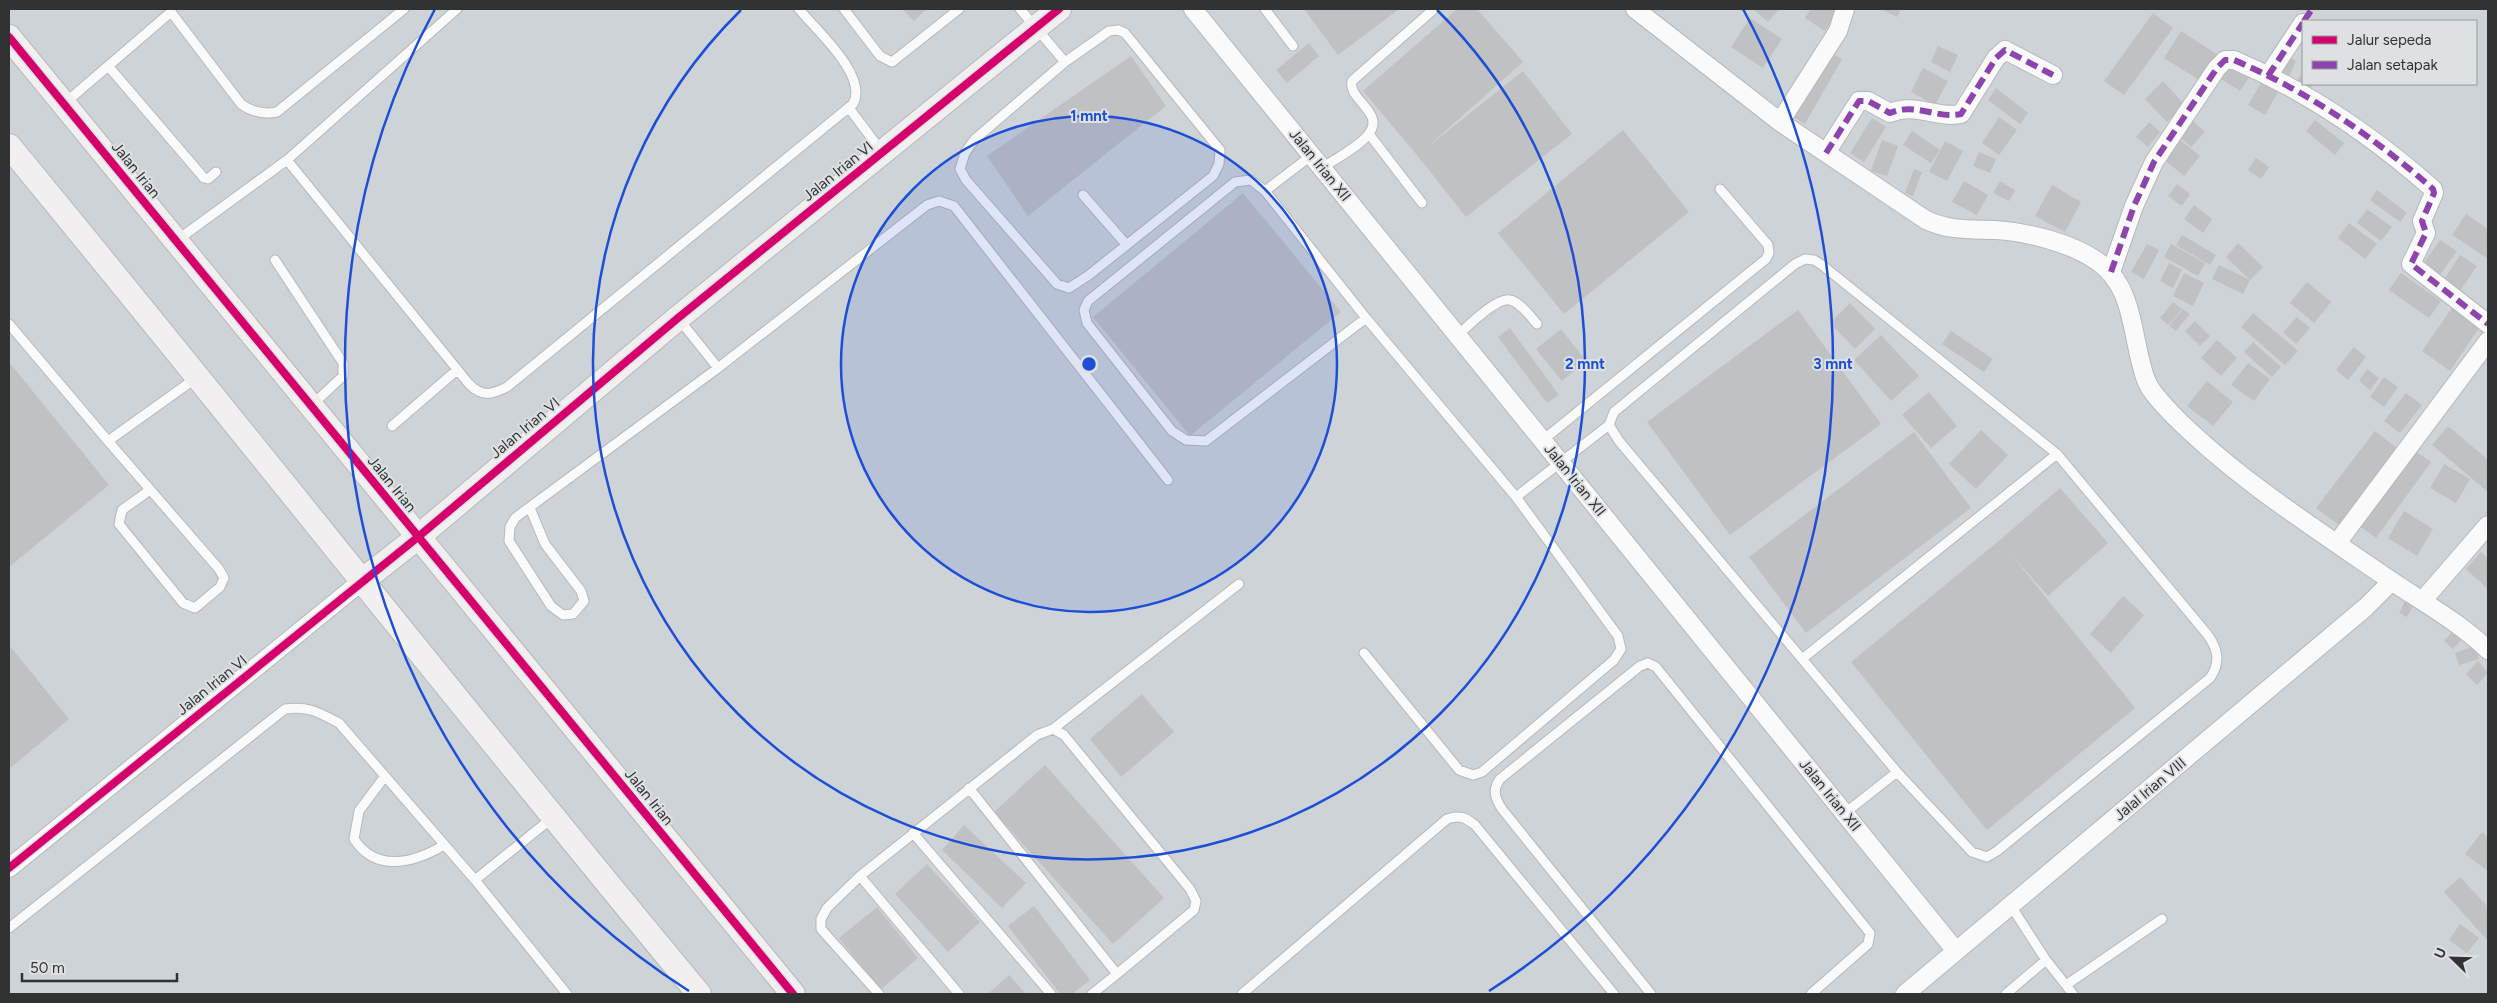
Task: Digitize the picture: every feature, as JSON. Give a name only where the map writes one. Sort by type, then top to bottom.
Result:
[{"type":"street","name":"Jalan Irian VI","points":[[9,868],[418,537],[678,318],[1059,9]]},
{"type":"street","points":[[1635,9],[1780,122],[1936,224],[1950,229],[1999,230],[2062,244],[2078,250],[2111,272],[2122,291],[2134,326],[2146,380],[2158,399],[2242,474],[2296,516],[2455,621],[2488,650]]},
{"type":"street","points":[[1780,122],[1838,31],[1845,9]]},
{"type":"street","points":[[2305,20],[2312,9]]},
{"type":"street","name":"Jalan Irian XII","points":[[1199,11],[1317,162],[1956,951]]},
{"type":"street","points":[[2268,76],[2302,25]]},
{"type":"street","name":"Jalan Irian","points":[[9,37],[793,994]]},
{"type":"street","points":[[1826,153],[1859,101],[1868,101],[1890,113],[1901,108],[1951,116],[1961,114],[1996,58],[2005,50],[2054,75]]},
{"type":"street","points":[[2111,272],[2134,206],[2154,162],[2217,68],[2225,60],[2234,60],[2268,76],[2337,115],[2371,139],[2433,189],[2434,193],[2422,222],[2426,233],[2411,264],[2488,324]]},
{"type":"street","points":[[9,146],[199,376],[553,818],[699,994]]},
{"type":"street","points":[[2337,543],[2488,341]]},
{"type":"street","points":[[2422,600],[2488,525]]},
{"type":"street","name":"Jalal Irian VIII","points":[[1905,994],[2366,607],[2392,581]]},
{"type":"lane","points":[[64,104],[109,67],[169,10],[241,104],[251,111],[269,114],[277,112],[404,9]]},
{"type":"lane","points":[[176,241],[287,160],[457,9]]},
{"type":"lane","points":[[287,160],[457,370],[481,394],[493,394],[507,387],[849,108],[855,100],[857,89],[851,72],[799,9]]},
{"type":"lane","points":[[844,9],[880,56],[892,62],[896,61],[959,9]]},
{"type":"lane","points":[[1020,9],[1065,62]]},
{"type":"lane","points":[[1265,9],[1293,46]]},
{"type":"lane","points":[[1422,203],[1369,134],[1372,117],[1352,89],[1352,81],[1434,9]]},
{"type":"lane","points":[[1110,31],[1122,31],[1219,147],[1219,164],[1213,176],[1125,243],[1076,285],[1069,288],[1062,287],[966,180],[960,169],[965,153],[974,140],[1065,62],[1110,31]]},
{"type":"lane","points":[[109,67],[204,178],[208,179],[216,172]]},
{"type":"lane","points":[[849,108],[883,153]]},
{"type":"lane","points":[[1265,192],[1369,134]]},
{"type":"lane","points":[[1364,653],[1459,770],[1473,775],[1482,772],[1614,660],[1621,649],[1618,636],[1516,497],[1366,318],[1265,192],[1252,180],[1234,182],[1088,301],[1085,306],[1087,323],[1172,431],[1186,440],[1206,441],[1366,318]]},
{"type":"lane","points":[[1543,440],[1766,259],[1769,253],[1768,245],[1720,189]]},
{"type":"lane","points":[[1083,195],[1125,243]]},
{"type":"lane","points":[[530,508],[545,544],[580,591],[584,601],[573,614],[563,615],[551,606],[509,541],[510,527],[515,518],[718,368],[927,205],[939,201],[954,206],[1168,480]]},
{"type":"lane","points":[[1516,497],[1609,425],[1614,412],[1795,264],[1809,259],[1822,265],[2057,454],[2207,634],[2218,652],[2214,672],[2210,678],[2012,839],[1987,856],[1972,852],[1897,772],[1619,441],[1609,425]]},
{"type":"lane","points":[[275,260],[343,363],[343,376],[311,406]]},
{"type":"lane","points":[[1458,335],[1495,304],[1504,300],[1513,301],[1538,324]]},
{"type":"lane","points":[[678,318],[718,368]]},
{"type":"lane","points":[[9,324],[222,572],[224,578],[220,586],[195,608],[183,604],[119,524],[122,510],[150,490]]},
{"type":"lane","points":[[392,426],[457,370]]},
{"type":"lane","points":[[108,441],[199,376]]},
{"type":"lane","points":[[1802,659],[2057,454]]},
{"type":"lane","points":[[879,994],[821,929],[821,918],[827,908],[860,876],[969,788],[1037,735],[1053,729],[1239,584]]},
{"type":"lane","points":[[1651,994],[1502,808],[1495,795],[1500,779],[1640,666],[1648,663],[1656,667],[1870,933],[1868,944],[1811,994]]},
{"type":"lane","points":[[9,928],[285,709],[301,707],[315,710],[339,723],[475,880],[567,994]]},
{"type":"lane","points":[[1053,729],[1064,735],[1190,889],[1196,901],[1194,910],[1092,994]]},
{"type":"lane","points":[[1845,813],[1897,772]]},
{"type":"lane","points":[[385,776],[358,810],[354,839],[359,847],[370,858],[382,862],[425,856],[444,844]]},
{"type":"lane","points":[[969,788],[1118,974]]},
{"type":"lane","points":[[1242,994],[1447,819],[1457,816],[1467,819],[1475,825],[1614,994]]},
{"type":"lane","points":[[475,880],[553,818]]},
{"type":"lane","points":[[913,833],[1051,994]]},
{"type":"lane","points":[[860,876],[959,994]]},
{"type":"lane","points":[[2011,906],[2046,960],[2073,994]]},
{"type":"lane","points":[[2066,985],[2162,919]]},
{"type":"lane","points":[[2006,994],[2046,960]]},
{"type":"shaded area","points":[[9,9],[2488,9],[2488,994],[9,994]]},
{"type":"building","points":[[902,9],[926,9],[914,21]]},
{"type":"building","points":[[1304,9],[1399,9],[1338,55]]},
{"type":"building","points":[[1457,9],[1477,9],[1523,62],[1425,149],[1523,71],[1572,134],[1466,217],[1363,91]]},
{"type":"building","points":[[1753,9],[1779,9],[1768,22]]},
{"type":"building","points":[[1811,9],[1832,9],[1837,12],[1825,31],[1805,18]]},
{"type":"building","points":[[1881,9],[1901,9],[1897,17]]},
{"type":"building","points":[[2153,13],[2173,28],[2124,95],[2104,81]]},
{"type":"building","points":[[1750,18],[1782,39],[1763,68],[1731,47]]},
{"type":"building","points":[[2181,31],[2221,57],[2204,83],[2164,58]]},
{"type":"building","points":[[1309,43],[1319,56],[1287,83],[1276,70]]},
{"type":"building","points":[[1938,46],[1958,55],[1950,72],[1931,62]]},
{"type":"building","points":[[1828,51],[1842,59],[1805,124],[1791,116]]},
{"type":"building","points":[[1131,56],[1166,106],[1028,216],[987,156]]},
{"type":"building","points":[[2284,56],[2296,61],[2287,81],[2275,75]]},
{"type":"building","points":[[2229,62],[2250,76],[2240,91],[2218,77]]},
{"type":"building","points":[[1923,68],[1948,81],[1935,105],[1911,92]]},
{"type":"building","points":[[2302,73],[2302,85],[2313,85],[2307,93],[2295,83]]},
{"type":"building","points":[[2163,81],[2185,105],[2167,122],[2145,99]]},
{"type":"building","points":[[2261,83],[2278,92],[2265,115],[2248,105]]},
{"type":"building","points":[[1996,88],[2028,113],[2020,124],[1988,100]]},
{"type":"building","points":[[1999,117],[2017,130],[1999,155],[1982,143]]},
{"type":"building","points":[[1872,118],[1886,127],[1864,162],[1850,153]]},
{"type":"building","points":[[2315,120],[2344,143],[2335,155],[2306,131]]},
{"type":"building","points":[[2193,121],[2205,132],[2191,147],[2179,136]]},
{"type":"building","points":[[2149,122],[2160,132],[2148,147],[2136,137]]},
{"type":"building","points":[[1623,130],[1689,212],[1564,314],[1498,233]]},
{"type":"building","points":[[1912,131],[1940,150],[1931,163],[1903,145]]},
{"type":"building","points":[[2178,138],[2200,156],[2184,176],[2161,157]]},
{"type":"building","points":[[1882,140],[1898,146],[1887,176],[1871,171]]},
{"type":"building","points":[[1945,141],[1963,151],[1947,181],[1929,172]]},
{"type":"building","points":[[1979,152],[1996,159],[1990,173],[1973,166]]},
{"type":"building","points":[[2256,158],[2269,167],[2261,179],[2248,170]]},
{"type":"building","points":[[1914,169],[1922,172],[1913,196],[1905,193]]},
{"type":"building","points":[[1964,181],[1988,195],[1977,215],[1952,202]]},
{"type":"building","points":[[2000,181],[2015,190],[2009,201],[1993,193]]},
{"type":"building","points":[[2177,184],[2190,194],[2182,206],[2168,196]]},
{"type":"building","points":[[2052,185],[2081,202],[2065,232],[2035,216]]},
{"type":"building","points":[[2377,190],[2407,213],[2400,222],[2370,200]]},
{"type":"building","points":[[1243,193],[1341,312],[1190,436],[1093,317]]},
{"type":"building","points":[[2194,205],[2212,219],[2203,233],[2184,219]]},
{"type":"building","points":[[2367,209],[2392,227],[2381,241],[2357,223]]},
{"type":"building","points":[[2466,214],[2488,229],[2488,259],[2452,235]]},
{"type":"building","points":[[2349,223],[2377,244],[2365,259],[2338,238]]},
{"type":"building","points":[[2182,235],[2216,255],[2210,265],[2176,245]]},
{"type":"building","points":[[2440,240],[2457,251],[2440,275],[2423,264]]},
{"type":"building","points":[[2238,243],[2263,267],[2250,280],[2226,257]]},
{"type":"building","points":[[2147,244],[2159,250],[2144,279],[2131,272]]},
{"type":"building","points":[[2171,244],[2205,263],[2198,276],[2164,257]]},
{"type":"building","points":[[2460,255],[2477,266],[2460,291],[2444,280]]},
{"type":"building","points":[[2169,263],[2182,270],[2173,288],[2160,281]]},
{"type":"building","points":[[2219,265],[2250,280],[2243,294],[2212,279]]},
{"type":"building","points":[[2184,273],[2204,283],[2193,306],[2173,296]]},
{"type":"building","points":[[2401,273],[2441,301],[2429,318],[2389,290]]},
{"type":"building","points":[[2307,282],[2331,302],[2314,323],[2290,303]]},
{"type":"building","points":[[2173,302],[2182,309],[2168,325],[2160,318]]},
{"type":"building","points":[[1850,303],[1875,329],[1855,349],[1830,323]]},
{"type":"building","points":[[2454,305],[2481,325],[2450,371],[2422,351]]},
{"type":"building","points":[[2183,309],[2190,314],[2176,331],[2169,326]]},
{"type":"building","points":[[1798,310],[1881,424],[1730,535],[1647,422]]},
{"type":"building","points":[[2253,313],[2298,351],[2285,365],[2241,327]]},
{"type":"building","points":[[2297,317],[2310,328],[2296,344],[2283,332]]},
{"type":"building","points":[[2195,321],[2210,336],[2200,346],[2185,331]]},
{"type":"building","points":[[1510,328],[1559,395],[1547,403],[1498,337]]},
{"type":"building","points":[[1561,329],[1586,361],[1562,381],[1536,349]]},
{"type":"building","points":[[1951,331],[1993,359],[1984,372],[1942,344]]},
{"type":"building","points":[[1881,335],[1919,376],[1891,401],[1854,360]]},
{"type":"building","points":[[2217,340],[2237,358],[2221,376],[2201,358]]},
{"type":"building","points":[[2253,342],[2281,367],[2272,377],[2244,352]]},
{"type":"building","points":[[2354,347],[2366,357],[2348,380],[2336,370]]},
{"type":"building","points":[[9,362],[109,485],[9,567]]},
{"type":"building","points":[[2248,363],[2270,379],[2254,401],[2231,385]]},
{"type":"building","points":[[2367,369],[2379,378],[2370,390],[2359,381]]},
{"type":"building","points":[[2384,377],[2398,387],[2384,407],[2370,397]]},
{"type":"building","points":[[2207,381],[2233,402],[2213,426],[2187,406]]},
{"type":"building","points":[[1929,392],[1957,426],[1931,448],[1902,415]]},
{"type":"building","points":[[2406,393],[2422,405],[2400,433],[2384,421]]},
{"type":"building","points":[[2448,426],[2488,460],[2488,492],[2432,445]]},
{"type":"building","points":[[1981,430],[2008,455],[1976,489],[1949,464]]},
{"type":"building","points":[[2375,431],[2398,449],[2340,526],[2316,508]]},
{"type":"building","points":[[1914,432],[1971,508],[1806,633],[1749,557]]},
{"type":"building","points":[[2411,448],[2431,462],[2376,538],[2357,524]]},
{"type":"building","points":[[2444,464],[2470,479],[2456,503],[2430,488]]},
{"type":"building","points":[[2060,488],[2108,543],[2048,596],[2010,553],[2135,708],[1987,830],[1851,662],[2000,540]]},
{"type":"building","points":[[2404,511],[2433,529],[2417,556],[2388,538]]},
{"type":"building","points":[[2481,552],[2488,559],[2488,589],[2466,569]]},
{"type":"building","points":[[2123,596],[2144,615],[2111,653],[2090,634]]},
{"type":"building","points":[[2407,598],[2415,603],[2407,617],[2399,613]]},
{"type":"building","points":[[2453,631],[2462,639],[2453,649],[2444,641]]},
{"type":"building","points":[[9,645],[69,719],[9,769]]},
{"type":"building","points":[[2474,646],[2479,659],[2459,665],[2455,653]]},
{"type":"building","points":[[2478,661],[2488,673],[2477,685],[2466,674]]},
{"type":"building","points":[[1142,694],[1174,732],[1121,777],[1090,739]]},
{"type":"building","points":[[1045,765],[1164,898],[1113,944],[994,812]]},
{"type":"building","points":[[964,825],[1026,883],[1002,908],[942,850]]},
{"type":"building","points":[[2482,832],[2488,837],[2488,871],[2465,854]]},
{"type":"building","points":[[927,864],[980,922],[948,952],[895,894]]},
{"type":"building","points":[[2460,877],[2488,907],[2488,941],[2444,892]]},
{"type":"building","points":[[1034,906],[1090,980],[1072,994],[1060,994],[1008,926]]},
{"type":"building","points":[[877,907],[918,958],[880,990],[839,938]]},
{"type":"building","points":[[2460,924],[2479,938],[2467,953],[2449,940]]},
{"type":"building","points":[[1009,975],[1026,994],[988,994]]},
{"type":"marked path","points":[[2305,20],[2312,9]]},
{"type":"marked path","points":[[2268,76],[2302,25]]},
{"type":"marked path","points":[[1826,153],[1859,101],[1868,101],[1890,113],[1908,109],[1952,115],[1961,114],[1996,58],[2005,50],[2053,75]]},
{"type":"marked path","points":[[2111,272],[2134,206],[2154,162],[2217,68],[2225,60],[2234,60],[2288,86],[2339,117],[2387,151],[2433,189],[2434,193],[2422,221],[2426,233],[2411,264],[2488,324]]},
{"type":"cycle path","points":[[9,868],[418,537],[678,318],[1059,9]]},
{"type":"cycle path","points":[[9,37],[793,994]]}]
